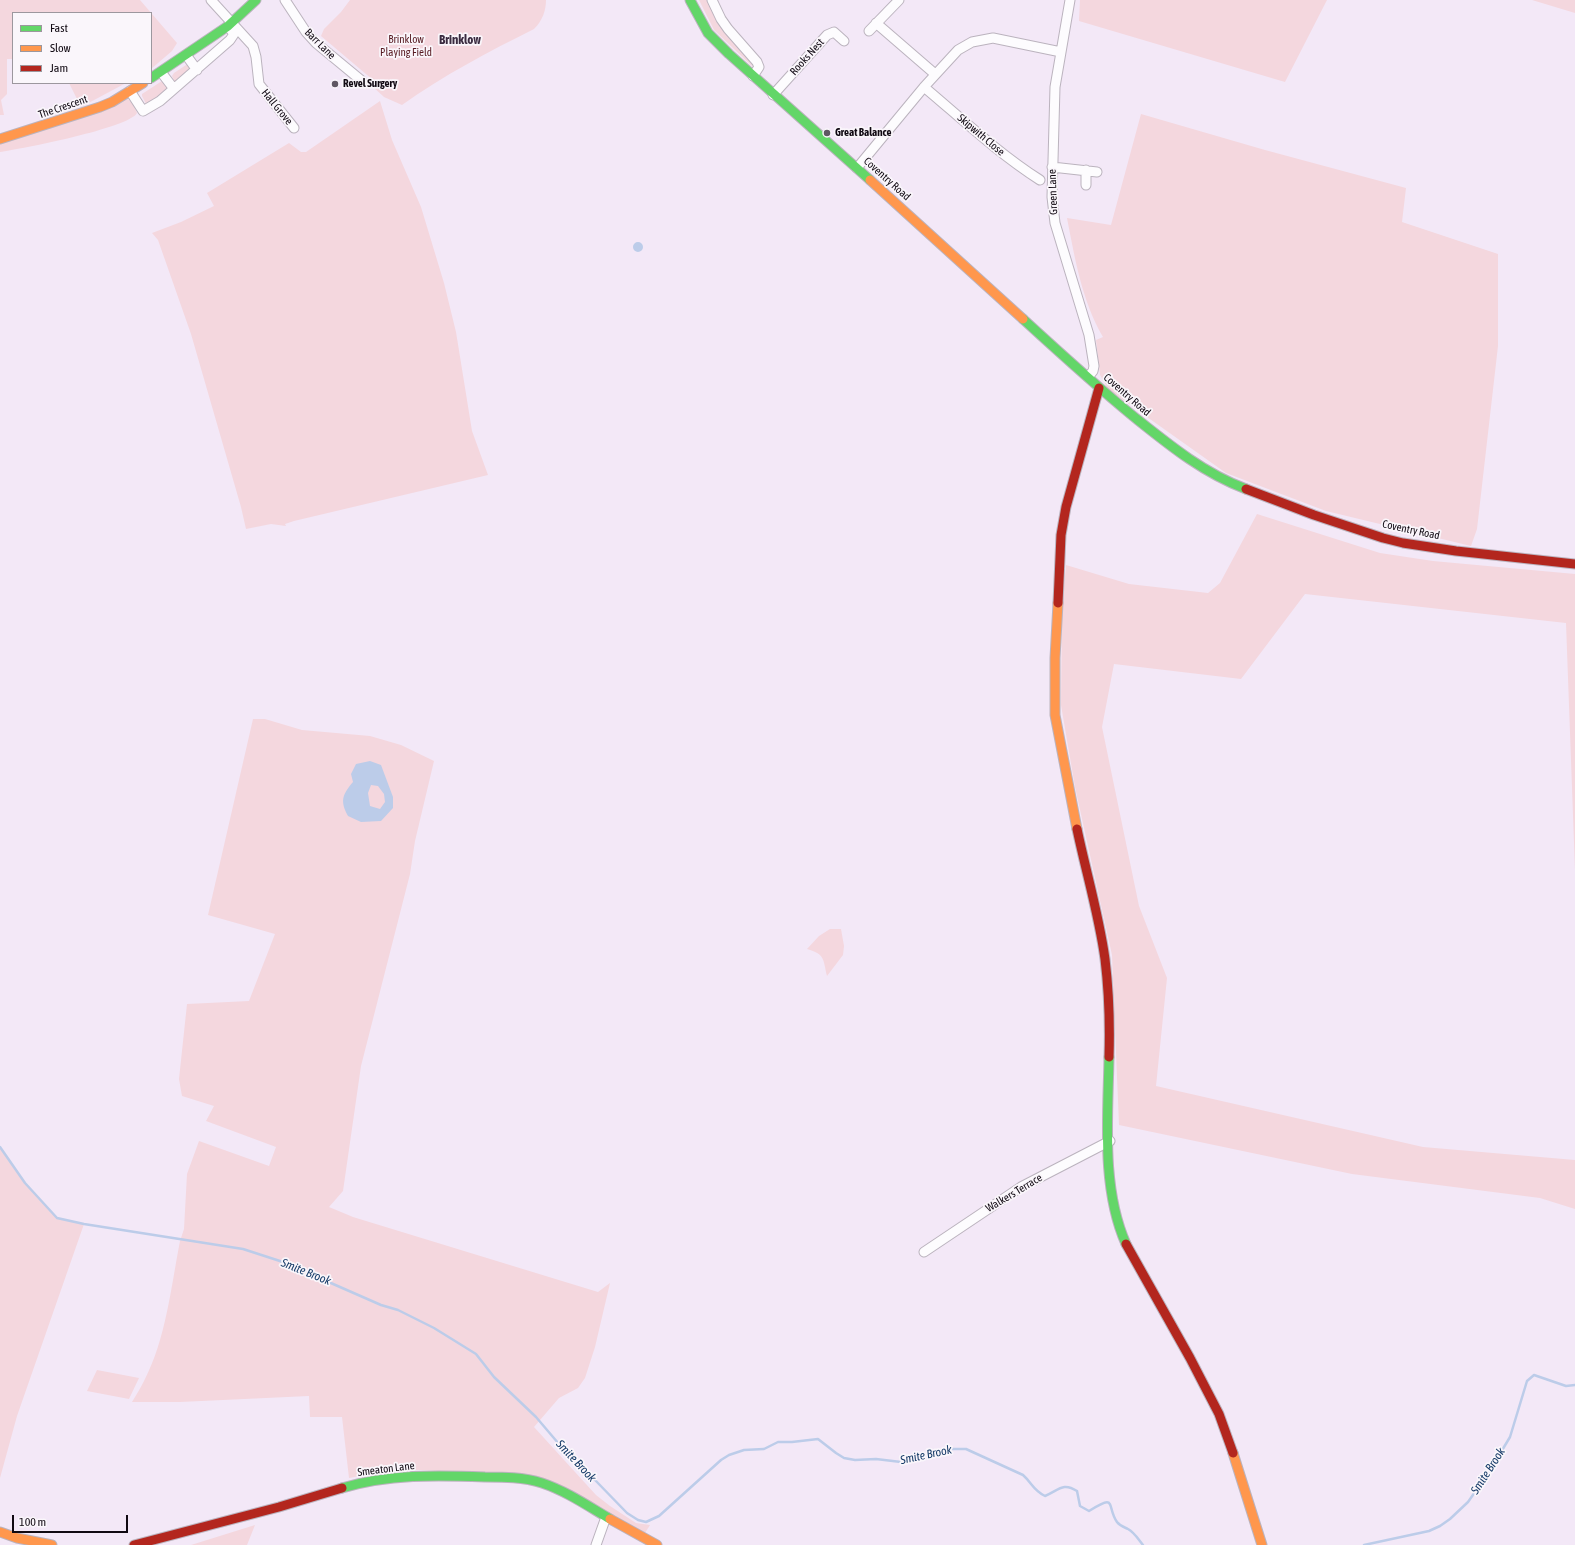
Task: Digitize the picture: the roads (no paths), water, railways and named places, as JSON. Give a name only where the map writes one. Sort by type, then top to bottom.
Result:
[{"type":"main road","points":[[152,77],[230,24],[256,0]]},
{"type":"main road","name":"Coventry Road","points":[[690,0],[708,33],[753,76],[857,168],[1099,388],[1187,458],[1209,472],[1241,487],[1345,526],[1403,543],[1456,551],[1575,564]]},
{"type":"main road","name":"The Crescent","points":[[0,139],[100,107],[112,102],[141,84]]},
{"type":"main road","points":[[1099,388],[1066,507],[1061,543],[1054,658],[1055,715],[1080,844],[1098,921],[1105,960],[1110,1025],[1108,1105],[1112,1201],[1118,1226],[1129,1251],[1190,1358],[1219,1414],[1235,1458],[1262,1545]]},
{"type":"main road","name":"Smeaton Lane","points":[[134,1545],[279,1507],[355,1484],[399,1477],[462,1476],[521,1478],[542,1483],[560,1490],[657,1545]]},
{"type":"main road","points":[[0,1532],[17,1538],[52,1545]]},
{"type":"street","name":"Hall Grove","points":[[211,0],[230,24],[253,46],[256,56],[259,84],[294,128]]},
{"type":"street","name":"Barr Lane","points":[[285,0],[306,32],[316,43],[362,81]]},
{"type":"street","points":[[712,0],[721,19],[728,29],[757,62],[759,67],[753,76]]},
{"type":"street","points":[[869,31],[898,0]]},
{"type":"street","name":"Green Lane","points":[[1070,0],[1055,87],[1052,197],[1055,223],[1087,328],[1094,366],[1093,371],[1088,377]]},
{"type":"street","points":[[876,22],[935,74]]},
{"type":"street","points":[[130,91],[144,111],[160,101],[230,40],[234,34],[230,24]]},
{"type":"street","name":"Rooks Nest","points":[[774,95],[827,35],[834,32],[844,41]]},
{"type":"street","points":[[857,168],[935,74],[958,50],[972,42],[981,39],[993,38],[1061,52]]},
{"type":"street","points":[[186,55],[197,70]]},
{"type":"street","points":[[161,72],[174,90]]},
{"type":"street","name":"Skipwith Close","points":[[924,87],[972,130],[1040,180]]},
{"type":"street","points":[[1052,167],[1097,172]]},
{"type":"street","points":[[1086,170],[1086,185]]},
{"type":"street","name":"Walkers Terrace","points":[[924,1252],[1020,1187],[1110,1141]]},
{"type":"street","points":[[596,1545],[606,1517]]},
{"type":"water","points":[[636,242],[640,242],[643,247],[640,252],[636,252],[633,249],[633,245]]},
{"type":"water","points":[[370,761],[381,765],[393,797],[393,808],[381,821],[361,822],[348,816],[345,811],[343,798],[353,782],[351,774],[356,764]],"holes":[[[371,785],[378,786],[384,794],[385,802],[380,809],[370,806],[368,793]]]},
{"type":"waterway","name":"Smite Brook","points":[[0,1147],[25,1183],[57,1218],[84,1224],[243,1249],[283,1262],[381,1305],[398,1310],[434,1328],[476,1354],[494,1377],[536,1417],[570,1457],[627,1513],[638,1520],[646,1522],[659,1516],[721,1460],[729,1455],[744,1450],[764,1449],[778,1442],[818,1439],[844,1458],[855,1460],[876,1459],[901,1462],[945,1449],[966,1449],[1023,1475],[1035,1489],[1045,1496],[1061,1488],[1068,1487],[1077,1491],[1080,1506],[1089,1511],[1108,1502],[1117,1522],[1133,1532],[1143,1545]]},
{"type":"waterway","name":"Smite Brook","points":[[1364,1545],[1429,1531],[1450,1519],[1468,1502],[1489,1472],[1510,1437],[1527,1381],[1534,1375],[1566,1386],[1575,1385]]},
{"type":"place","name":"Revel Surgery","points":[[335,84]]},
{"type":"place","name":"Great Balance","points":[[827,133]]},
{"type":"district","name":"Brinklow","points":[[460,40]]},
{"type":"park label","name":"Brinklow Playing Field","points":[[406,46]]}]
